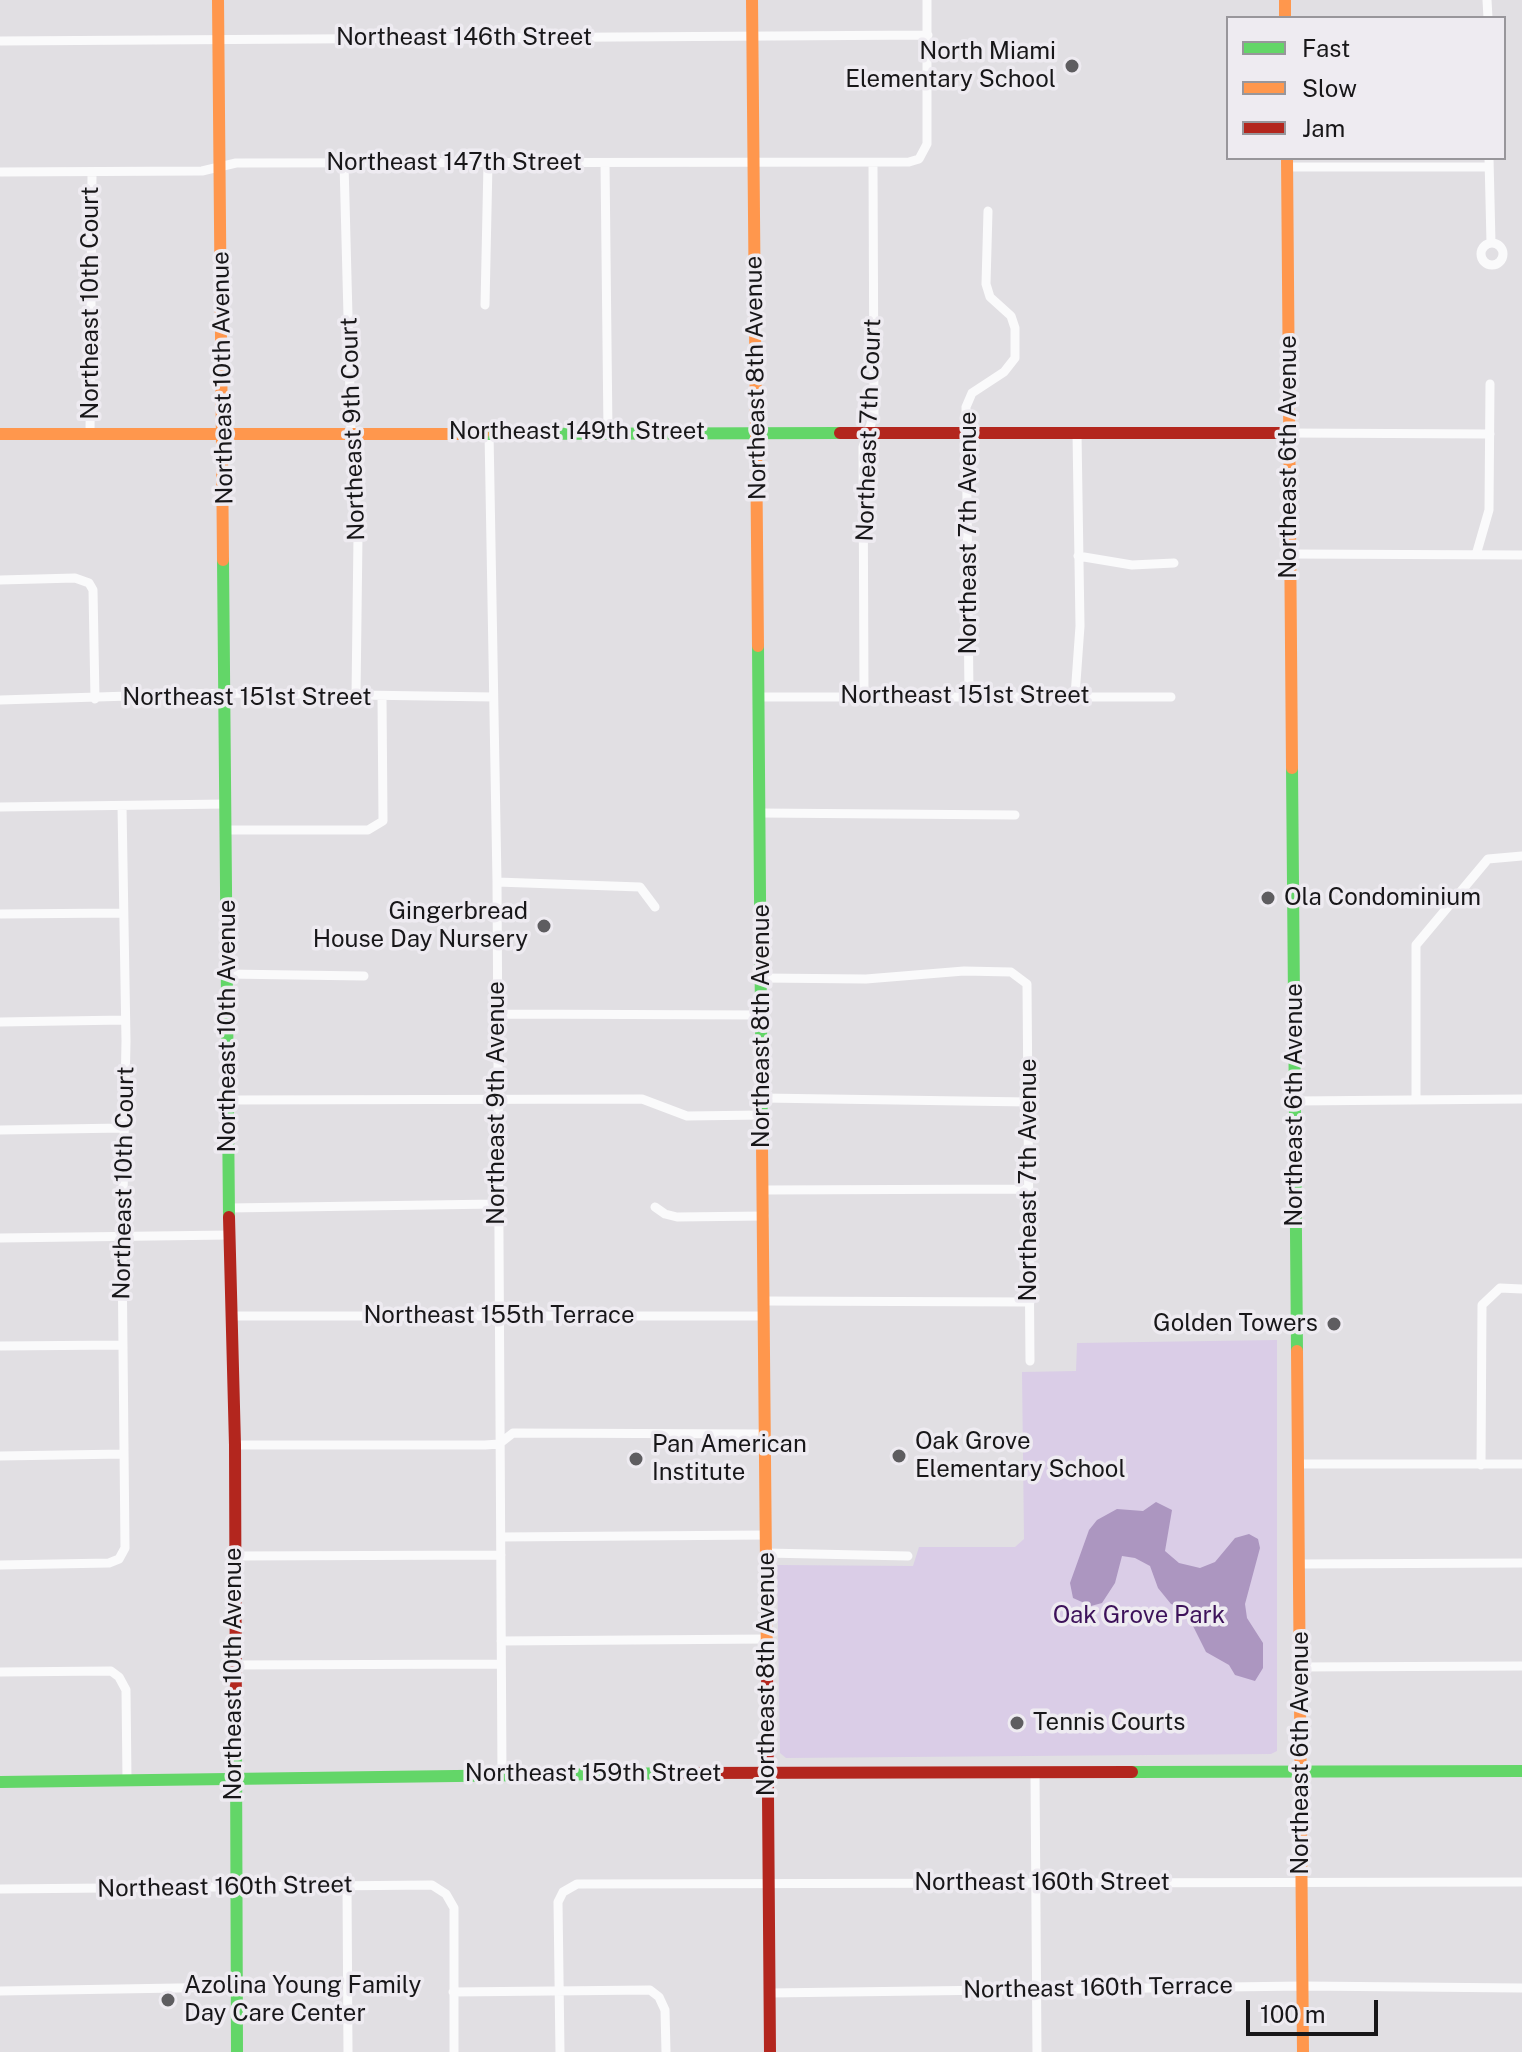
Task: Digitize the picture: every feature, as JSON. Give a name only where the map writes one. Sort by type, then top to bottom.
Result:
[{"type":"street","name":"Northeast 10th Avenue","points":[[218,0],[227,693],[229,1208],[234,1316],[237,2052]]},
{"type":"street","name":"Northeast 8th Avenue","points":[[752,0],[770,2052]]},
{"type":"street","points":[[927,0],[928,35]]},
{"type":"street","name":"Northeast 146th Street","points":[[0,41],[928,35]]},
{"type":"street","name":"Northeast 147th Street","points":[[0,172],[202,171],[219,166],[344,163],[909,162],[919,159],[927,144],[928,35]]},
{"type":"street","points":[[1287,162],[1489,163],[1491,243]]},
{"type":"street","name":"Northeast 6th Avenue","points":[[1287,162],[1303,2052]]},
{"type":"street","name":"Northeast 9th Court","points":[[344,163],[351,431],[358,536],[356,696]]},
{"type":"street","points":[[485,305],[488,163]]},
{"type":"street","points":[[605,163],[608,432]]},
{"type":"street","name":"Northeast 7th Court","points":[[864,695],[866,435],[874,415],[873,164]]},
{"type":"street","name":"Northeast 10th Court","points":[[90,434],[92,173]]},
{"type":"street","name":"Northeast 7th Avenue","points":[[969,695],[966,407],[972,393],[1004,372],[1015,358],[1015,328],[1011,316],[990,297],[986,284],[988,211]]},
{"type":"street","points":[[1476,555],[1489,510],[1490,384]]},
{"type":"street","name":"Northeast 149th Street","points":[[0,434],[351,431],[866,435],[1490,434]]},
{"type":"street","name":"Northeast 9th Avenue","points":[[489,432],[497,882],[496,1204],[502,1774]]},
{"type":"street","points":[[1075,696],[1080,626],[1077,433]]},
{"type":"street","points":[[1290,554],[1522,555]]},
{"type":"street","points":[[1078,556],[1132,565],[1174,563]]},
{"type":"street","points":[[0,580],[75,578],[89,583],[93,590],[95,699]]},
{"type":"street","name":"Northeast 151st Street","points":[[0,700],[227,693],[493,697]]},
{"type":"street","points":[[226,830],[368,830],[383,821],[382,697]]},
{"type":"street","name":"Northeast 151st Street","points":[[759,697],[1171,697]]},
{"type":"street","points":[[0,807],[226,804]]},
{"type":"street","name":"Northeast 10th Court","points":[[0,1565],[109,1563],[119,1559],[125,1548],[122,806]]},
{"type":"street","points":[[760,813],[1015,815]]},
{"type":"street","points":[[1416,1100],[1416,945],[1488,859],[1522,856]]},
{"type":"street","points":[[497,882],[640,887],[655,907]]},
{"type":"street","points":[[0,914],[122,913]]},
{"type":"street","name":"Northeast 7th Avenue","points":[[762,978],[866,979],[964,971],[1011,972],[1027,984],[1030,1361]]},
{"type":"street","points":[[227,974],[364,976]]},
{"type":"street","points":[[496,1014],[761,1015]]},
{"type":"street","points":[[0,1022],[125,1020]]},
{"type":"street","points":[[763,1098],[1029,1102]]},
{"type":"street","points":[[228,1100],[642,1099],[687,1116],[763,1115]]},
{"type":"street","points":[[1296,1101],[1522,1099]]},
{"type":"street","points":[[0,1130],[123,1128]]},
{"type":"street","points":[[764,1190],[1028,1189]]},
{"type":"street","points":[[229,1208],[496,1204]]},
{"type":"street","points":[[655,1207],[677,1217],[764,1216]]},
{"type":"street","points":[[0,1238],[230,1235]]},
{"type":"street","points":[[1481,1465],[1482,1305],[1500,1288],[1522,1289]]},
{"type":"street","points":[[764,1301],[1030,1302]]},
{"type":"street","name":"Northeast 155th Terrace","points":[[234,1316],[764,1316]]},
{"type":"street","points":[[0,1346],[123,1345]]},
{"type":"street","points":[[235,1445],[499,1444],[513,1433],[766,1434]]},
{"type":"street","points":[[0,1456],[124,1454]]},
{"type":"street","points":[[1297,1464],[1522,1464]]},
{"type":"street","points":[[501,1537],[766,1535]]},
{"type":"street","points":[[766,1553],[908,1556]]},
{"type":"street","points":[[234,1556],[501,1555]]},
{"type":"street","points":[[1300,1564],[1522,1563]]},
{"type":"street","points":[[501,1641],[766,1639]]},
{"type":"street","points":[[234,1665],[501,1664]]},
{"type":"street","points":[[1301,1667],[1522,1666]]},
{"type":"street","points":[[0,1672],[111,1671],[119,1677],[126,1690],[127,1780]]},
{"type":"street","name":"Northeast 159th Street","points":[[0,1782],[502,1774],[1522,1771]]},
{"type":"street","points":[[1035,1774],[1037,2052]]},
{"type":"street","name":"Northeast 160th Street","points":[[559,1991],[558,1902],[563,1892],[577,1884],[1522,1882]]},
{"type":"street","points":[[347,1885],[348,2052]]},
{"type":"street","name":"Northeast 160th Street","points":[[0,1889],[432,1885],[446,1894],[454,1908],[453,1992]]},
{"type":"street","name":"Northeast 160th Terrace","points":[[769,1993],[1303,1986],[1522,1988]]},
{"type":"street","points":[[0,1991],[237,1987]]},
{"type":"street","points":[[454,2052],[453,1992],[650,1990],[659,1997],[665,2010],[666,2052]]},
{"type":"street","points":[[559,1991],[560,2052]]},
{"type":"green space","name":"Oak Grove Park","points":[[1277,1340],[1277,1751],[1271,1754],[786,1758],[780,1753],[777,1565],[913,1566],[919,1547],[1015,1547],[1024,1539],[1022,1372],[1076,1371],[1077,1343]]},
{"type":"shaded area","points":[[1156,1502],[1172,1510],[1165,1551],[1179,1563],[1200,1568],[1215,1562],[1235,1538],[1249,1534],[1258,1539],[1260,1548],[1245,1604],[1247,1618],[1263,1643],[1263,1668],[1255,1681],[1235,1675],[1229,1665],[1206,1652],[1184,1608],[1171,1604],[1158,1588],[1150,1566],[1135,1558],[1122,1556],[1115,1583],[1102,1603],[1091,1606],[1073,1598],[1070,1583],[1089,1530],[1097,1520],[1117,1509],[1143,1511]]},
{"type":"traffic: fast","points":[[483,434],[840,433]]},
{"type":"traffic: fast","points":[[223,560],[229,1217]]},
{"type":"traffic: fast","points":[[758,646],[762,1145]]},
{"type":"traffic: fast","points":[[1292,768],[1297,1351]]},
{"type":"traffic: fast","points":[[236,1741],[237,2052]]},
{"type":"traffic: fast","points":[[1132,1772],[1522,1771]]},
{"type":"traffic: fast","points":[[0,1782],[684,1773]]},
{"type":"traffic: slow","points":[[218,0],[223,560]]},
{"type":"traffic: slow","points":[[752,0],[758,646]]},
{"type":"traffic: slow","points":[[1285,0],[1285,16]]},
{"type":"traffic: slow","points":[[1287,160],[1292,768]]},
{"type":"traffic: slow","points":[[0,434],[483,434]]},
{"type":"traffic: slow","points":[[762,1145],[767,1667]]},
{"type":"traffic: slow","points":[[1297,1351],[1303,2052]]},
{"type":"traffic: jam","points":[[840,433],[1289,433]]},
{"type":"traffic: jam","points":[[229,1217],[235,1445],[236,1741]]},
{"type":"traffic: jam","points":[[767,1667],[770,2052]]},
{"type":"traffic: jam","points":[[684,1773],[1132,1772]]},
{"type":"place","name":"North Miami Elementary School","points":[[1072,66]]},
{"type":"place","name":"Ola Condominium","points":[[1268,898]]},
{"type":"place","name":"Gingerbread House Day Nursery","points":[[544,926]]},
{"type":"place","name":"Golden Towers","points":[[1334,1324]]},
{"type":"place","name":"Oak Grove Elementary School","points":[[899,1456]]},
{"type":"place","name":"Pan American Institute","points":[[636,1459]]},
{"type":"place","name":"Tennis Courts","points":[[1017,1723]]},
{"type":"place","name":"Azolina Young Family Day Care Center","points":[[168,2000]]}]
